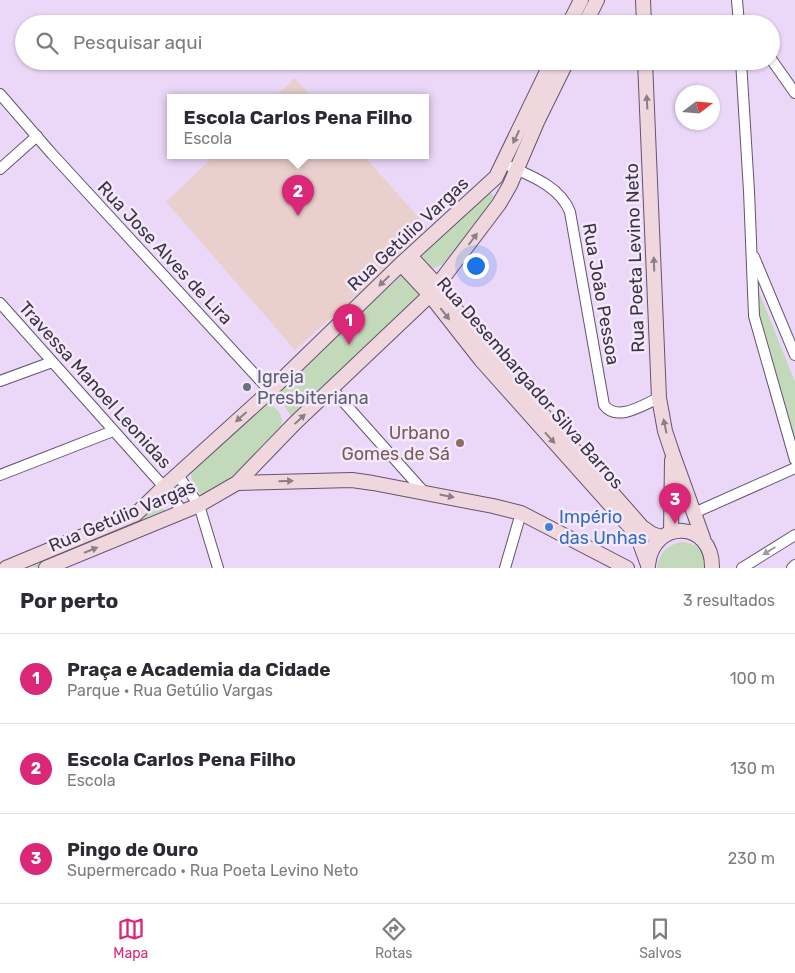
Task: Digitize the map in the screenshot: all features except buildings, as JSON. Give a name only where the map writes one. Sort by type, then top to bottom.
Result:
[{"type":"main road","points":[[574,15],[581,0]]},
{"type":"main road","points":[[590,15],[597,0]]},
{"type":"main road","points":[[643,0],[644,15]]},
{"type":"main road","name":"Rua Getúlio Vargas","points":[[545,92],[550,70]]},
{"type":"main road","name":"Rua Getúlio Vargas","points":[[6,568],[21,565],[136,514],[177,474],[270,391],[406,260],[509,166],[545,92],[561,70]]},
{"type":"main road","name":"Rua Poeta Levino Neto","points":[[645,70],[659,398],[665,430],[672,452],[706,543]]},
{"type":"main road","name":"Rua Getúlio Vargas","points":[[46,568],[199,505],[237,483],[295,423],[434,290],[499,204],[510,185],[509,166]]},
{"type":"main road","name":"Rua Desembargador Silva Barros","points":[[406,260],[434,290],[485,356],[584,467],[642,527],[652,534],[666,535]]},
{"type":"main road","name":"Rua Poeta Levino Neto","points":[[666,535],[672,452]]},
{"type":"main road","name":"Rua Desembargador Silva Barros","points":[[584,467],[631,528],[640,544],[648,566]]},
{"type":"main road","points":[[237,483],[338,480],[373,482],[521,513],[627,568]]},
{"type":"main road","points":[[648,566],[651,550],[666,535],[682,531],[693,533],[706,543],[719,568]]},
{"type":"main road","points":[[706,543],[712,558],[712,568]]},
{"type":"street","points":[[737,0],[738,15]]},
{"type":"street","points":[[738,11],[741,15]]},
{"type":"street","points":[[742,70],[754,316],[795,460]]},
{"type":"street","points":[[779,70],[795,93]]},
{"type":"street","name":"Rua Jose Alves de Lira","points":[[0,94],[270,391]]},
{"type":"street","points":[[0,169],[37,136]]},
{"type":"street","name":"Rua João Pessoa","points":[[509,166],[553,189],[566,202],[570,212],[604,406],[611,412],[620,414],[659,398]]},
{"type":"street","points":[[751,251],[795,355]]},
{"type":"street","name":"Travessa Manoel Leonidas","points":[[0,303],[164,486],[183,512]]},
{"type":"street","points":[[0,381],[52,362]]},
{"type":"street","points":[[332,389],[424,492]]},
{"type":"street","points":[[0,475],[113,431]]},
{"type":"street","points":[[694,512],[795,468]]},
{"type":"street","points":[[177,474],[199,505],[218,568]]},
{"type":"street","points":[[504,568],[521,513]]},
{"type":"street","points":[[742,568],[795,535]]},
{"type":"shaded area","points":[[295,78],[309,94],[278,94]]},
{"type":"shaded area","points":[[211,159],[367,159],[430,230],[295,350],[166,202]]},
{"type":"green space","points":[[487,193],[493,194],[495,200],[491,206],[443,264],[434,268],[426,268],[421,261],[421,254]]},
{"type":"green space","points":[[403,274],[423,297],[292,418],[276,392]]},
{"type":"green space","points":[[759,292],[795,382],[795,439],[758,314]]},
{"type":"green space","points":[[269,404],[280,413],[282,420],[281,428],[222,486],[202,495],[192,482],[192,466],[262,405]]},
{"type":"green space","points":[[160,508],[166,510],[161,517],[37,568],[32,566],[32,561],[36,559]]},
{"type":"green space","points":[[684,542],[701,550],[708,568],[657,568],[662,553],[665,550],[673,544]]},
{"type":"place","name":"Escola Carlos Pena Filho","points":[[298,216]]},
{"type":"place","name":"Praça e Academia da Cidade","points":[[349,345]]},
{"type":"place","name":"Igreja Presbiteriana","points":[[247,387]]},
{"type":"place","name":"Urbano Gomes de Sá","points":[[460,443]]},
{"type":"place","name":"Pingo de Ouro","points":[[675,524]]},
{"type":"place","name":"Império das Unhas","points":[[549,527]]}]
